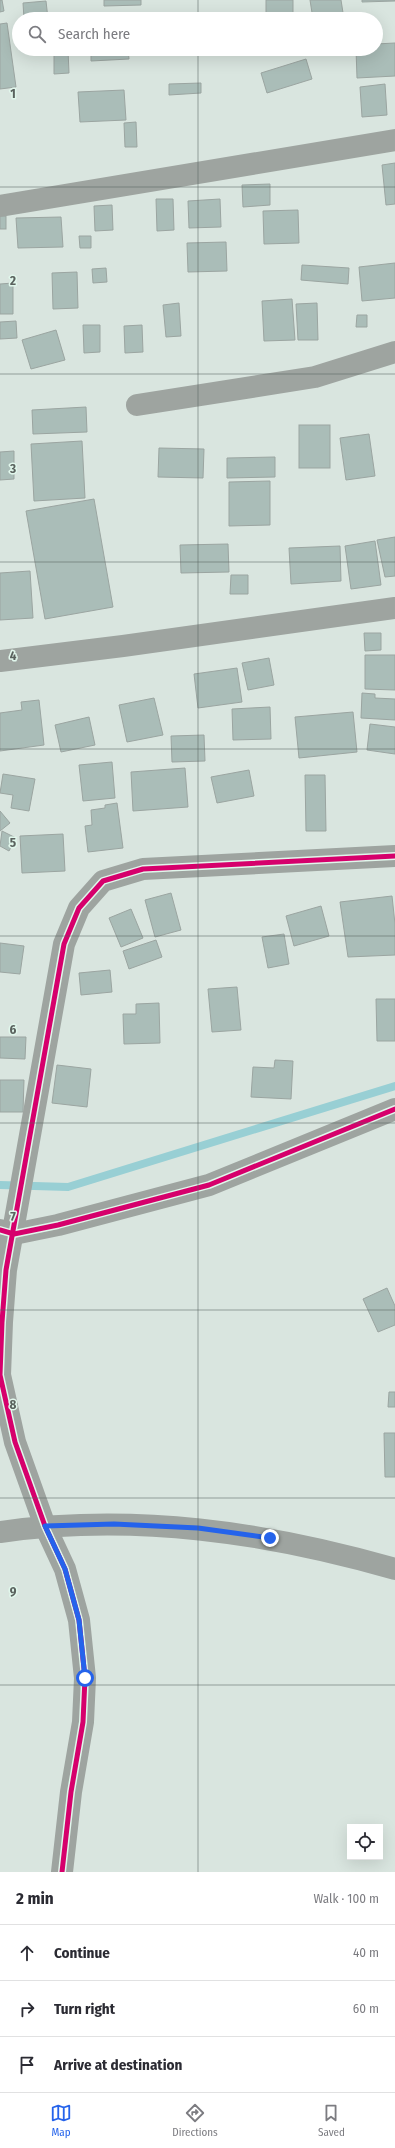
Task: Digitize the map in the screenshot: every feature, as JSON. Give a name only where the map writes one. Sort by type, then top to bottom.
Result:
[{"type":"street","points":[[0,206],[395,140]]},
{"type":"street","points":[[137,405],[315,377],[395,352]]},
{"type":"street","points":[[0,661],[124,646],[395,608]]},
{"type":"street","points":[[62,1872],[71,1792],[83,1722],[85,1678],[79,1620],[65,1569],[45,1526],[15,1442],[0,1375],[7,1232],[18,1203],[64,944],[79,908],[103,881],[142,869],[395,856]]},
{"type":"street","points":[[7,1232],[58,1225],[209,1185],[395,1109]]},
{"type":"street","points":[[0,1532],[45,1526],[114,1524],[198,1528],[270,1538],[351,1556],[395,1569]]},
{"type":"building","points":[[0,0],[2,0],[4,11],[0,12]]},
{"type":"building","points":[[104,0],[141,0],[141,5],[104,6]]},
{"type":"building","points":[[266,0],[293,0],[293,12],[266,12]]},
{"type":"building","points":[[310,0],[341,0],[343,12],[312,12]]},
{"type":"building","points":[[362,0],[395,0],[395,1],[362,2]]},
{"type":"building","points":[[46,1],[47,12],[24,12],[23,3]]},
{"type":"building","points":[[7,23],[16,87],[0,89],[0,24]]},
{"type":"building","points":[[395,43],[395,76],[357,78],[356,56],[383,56],[383,44]]},
{"type":"building","points":[[54,56],[68,56],[69,73],[54,74]]},
{"type":"building","points":[[91,56],[129,56],[129,59],[91,61]]},
{"type":"building","points":[[306,59],[312,79],[267,93],[261,73]]},
{"type":"building","points":[[201,83],[201,93],[169,95],[169,84]]},
{"type":"building","points":[[385,84],[387,115],[362,117],[360,87]]},
{"type":"building","points":[[124,90],[126,120],[80,122],[78,92]]},
{"type":"building","points":[[136,122],[137,147],[125,147],[124,123]]},
{"type":"building","points":[[395,163],[395,204],[386,205],[382,165]]},
{"type":"building","points":[[270,184],[270,205],[243,207],[242,185]]},
{"type":"building","points":[[156,199],[173,199],[174,230],[157,231]]},
{"type":"building","points":[[220,199],[221,227],[189,228],[188,201]]},
{"type":"building","points":[[112,205],[113,230],[95,231],[94,206]]},
{"type":"building","points":[[298,210],[299,243],[264,244],[263,211]]},
{"type":"building","points":[[0,216],[6,216],[6,229],[0,229]]},
{"type":"building","points":[[61,217],[63,247],[18,248],[16,218]]},
{"type":"building","points":[[79,236],[91,236],[91,248],[80,248]]},
{"type":"building","points":[[226,242],[227,271],[188,272],[187,243]]},
{"type":"building","points":[[395,263],[395,298],[362,301],[359,267]]},
{"type":"building","points":[[302,265],[349,268],[348,284],[301,280]]},
{"type":"building","points":[[106,268],[107,282],[93,283],[92,269]]},
{"type":"building","points":[[77,272],[78,308],[53,309],[52,273]]},
{"type":"building","points":[[13,283],[13,314],[0,314],[0,284]]},
{"type":"building","points":[[292,299],[295,340],[264,341],[262,301]]},
{"type":"building","points":[[179,303],[181,336],[166,337],[163,305]]},
{"type":"building","points":[[317,303],[318,340],[298,340],[296,304]]},
{"type":"building","points":[[357,315],[367,315],[367,327],[356,327]]},
{"type":"building","points":[[16,321],[17,338],[0,339],[0,322]]},
{"type":"building","points":[[83,325],[100,325],[100,352],[84,353]]},
{"type":"building","points":[[142,325],[143,352],[125,353],[124,326]]},
{"type":"building","points":[[56,330],[65,360],[31,369],[22,340]]},
{"type":"building","points":[[86,407],[87,432],[33,434],[32,410]]},
{"type":"building","points":[[299,425],[330,425],[330,468],[299,468]]},
{"type":"building","points":[[369,434],[375,476],[346,480],[340,438]]},
{"type":"building","points":[[82,441],[85,498],[34,501],[31,444]]},
{"type":"building","points":[[159,448],[204,449],[203,478],[158,477]]},
{"type":"building","points":[[14,451],[14,479],[0,480],[0,452]]},
{"type":"building","points":[[275,457],[275,477],[227,478],[227,458]]},
{"type":"building","points":[[270,481],[270,525],[229,526],[229,482]]},
{"type":"building","points":[[94,499],[113,607],[45,619],[26,511]]},
{"type":"building","points":[[395,537],[395,576],[385,577],[377,540]]},
{"type":"building","points":[[375,541],[381,585],[351,589],[345,546]]},
{"type":"building","points":[[228,544],[229,572],[181,573],[180,545]]},
{"type":"building","points":[[340,546],[341,581],[291,584],[289,548]]},
{"type":"building","points":[[30,571],[33,618],[0,620],[0,573]]},
{"type":"building","points":[[231,575],[248,575],[248,594],[230,594]]},
{"type":"building","points":[[364,633],[381,633],[381,650],[365,651]]},
{"type":"building","points":[[365,655],[395,655],[395,690],[365,689]]},
{"type":"building","points":[[269,658],[274,685],[248,690],[242,663]]},
{"type":"building","points":[[237,668],[242,702],[198,708],[194,674]]},
{"type":"building","points":[[362,693],[375,694],[375,698],[395,699],[395,720],[361,718]]},
{"type":"building","points":[[154,698],[163,735],[127,742],[119,705]]},
{"type":"building","points":[[39,700],[44,745],[0,751],[0,713],[22,710],[21,702]]},
{"type":"building","points":[[270,707],[271,739],[233,740],[232,709]]},
{"type":"building","points":[[353,712],[357,752],[299,758],[295,717]]},
{"type":"building","points":[[89,717],[95,745],[61,752],[55,725]]},
{"type":"building","points":[[370,724],[395,727],[395,754],[367,750]]},
{"type":"building","points":[[204,735],[205,761],[172,762],[171,736]]},
{"type":"building","points":[[112,762],[115,798],[83,801],[79,765]]},
{"type":"building","points":[[185,768],[188,807],[133,811],[131,772]]},
{"type":"building","points":[[249,770],[254,796],[217,803],[211,777]]},
{"type":"building","points":[[3,774],[35,779],[29,811],[11,808],[13,795],[0,793]]},
{"type":"building","points":[[305,775],[325,775],[326,831],[306,831]]},
{"type":"building","points":[[117,803],[123,848],[88,852],[85,826],[92,825],[91,810],[105,808],[105,805]]},
{"type":"building","points":[[0,811],[10,823],[0,831]]},
{"type":"building","points":[[2,831],[16,838],[9,851],[0,846]]},
{"type":"building","points":[[63,834],[65,871],[22,873],[20,836]]},
{"type":"building","points":[[171,893],[181,930],[155,937],[145,900]]},
{"type":"building","points":[[392,896],[395,924],[395,955],[348,957],[340,902]]},
{"type":"building","points":[[321,906],[329,936],[294,946],[286,916]]},
{"type":"building","points":[[131,909],[143,938],[121,947],[109,918]]},
{"type":"building","points":[[284,934],[289,964],[268,968],[262,937]]},
{"type":"building","points":[[156,940],[162,957],[129,969],[123,951]]},
{"type":"building","points":[[0,943],[24,946],[20,974],[0,972]]},
{"type":"building","points":[[110,970],[112,992],[81,995],[79,973]]},
{"type":"building","points":[[237,987],[241,1030],[212,1032],[208,989]]},
{"type":"building","points":[[376,999],[395,999],[395,1041],[377,1041]]},
{"type":"building","points":[[159,1003],[160,1043],[124,1044],[123,1014],[136,1014],[136,1004]]},
{"type":"building","points":[[0,1037],[26,1037],[25,1059],[0,1058]]},
{"type":"building","points":[[275,1060],[293,1061],[291,1099],[251,1097],[253,1067],[274,1068]]},
{"type":"building","points":[[57,1065],[91,1069],[87,1107],[52,1103]]},
{"type":"building","points":[[0,1080],[24,1080],[23,1112],[0,1112]]},
{"type":"building","points":[[387,1288],[395,1306],[395,1325],[378,1332],[363,1299]]},
{"type":"building","points":[[389,1392],[395,1392],[395,1407],[388,1407]]},
{"type":"building","points":[[384,1433],[395,1433],[395,1477],[385,1477]]},
{"type":"waterway","points":[[0,1185],[68,1187],[395,1086]]},
{"type":"cycle path","points":[[62,1872],[71,1792],[83,1722],[85,1678],[79,1620],[65,1569],[45,1526],[15,1442],[0,1375],[6,1270],[64,944],[79,908],[103,881],[143,869],[395,856]]},
{"type":"cycle path","points":[[0,1230],[14,1234],[58,1225],[209,1185],[395,1109]]},
{"type":"route","points":[[85,1678],[79,1620],[65,1569],[45,1526],[114,1524],[198,1528],[270,1538]]}]
